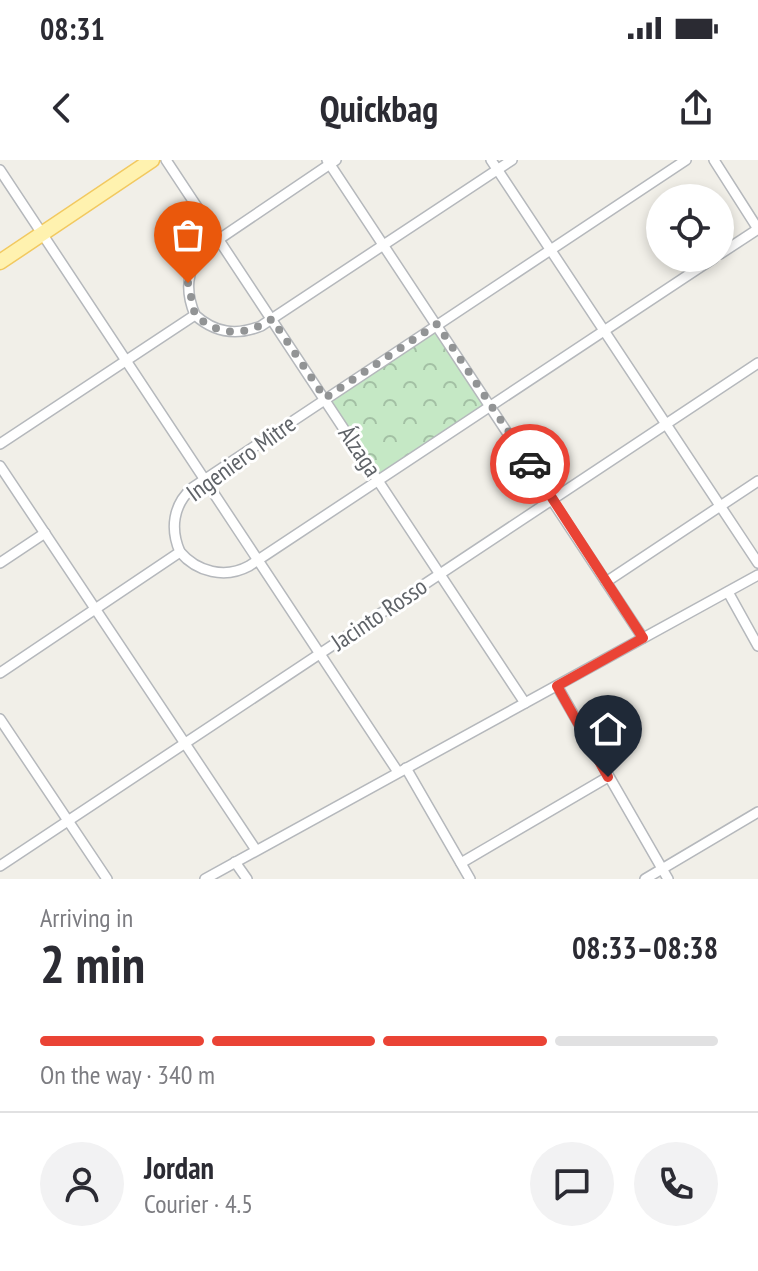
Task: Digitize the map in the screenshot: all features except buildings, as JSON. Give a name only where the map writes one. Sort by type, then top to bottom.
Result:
[{"type":"main road","points":[[0,262],[152,160]]},
{"type":"street","name":"Álzaga","points":[[166,160],[525,703]]},
{"type":"street","points":[[491,160],[758,563]]},
{"type":"street","points":[[512,160],[383,244],[272,319],[250,330],[228,332],[209,326],[195,315],[189,293],[189,273],[197,256],[218,238],[331,161],[383,244],[643,638]]},
{"type":"street","name":"Ingeniero Mitre","points":[[180,552],[174,527],[177,509],[185,495],[205,478],[686,160]]},
{"type":"street","points":[[714,160],[758,229],[734,245]]},
{"type":"street","points":[[0,170],[320,654],[402,770],[470,879]]},
{"type":"street","points":[[0,673],[180,552],[190,563],[223,573],[242,570],[258,561],[378,478],[693,272]]},
{"type":"street","points":[[0,444],[195,315]]},
{"type":"street","name":"Jacinto Rosso","points":[[0,866],[758,363]]},
{"type":"street","points":[[0,466],[256,850]]},
{"type":"street","points":[[606,582],[758,481]]},
{"type":"street","points":[[0,563],[45,533]]},
{"type":"street","points":[[205,879],[758,575]]},
{"type":"street","points":[[728,592],[758,646]]},
{"type":"street","points":[[557,686],[668,879]]},
{"type":"street","points":[[0,719],[107,879]]},
{"type":"street","points":[[461,863],[608,777]]},
{"type":"street","points":[[645,879],[758,812]]},
{"type":"street","points":[[235,862],[247,879]]},
{"type":"green space","points":[[437,324],[491,404],[378,478],[325,398]]},
{"type":"way so far","points":[[188,283],[195,315],[209,326],[238,333],[272,319],[325,398],[437,324],[530,464]]},
{"type":"route","points":[[530,464],[643,638],[557,686],[608,777]]}]
